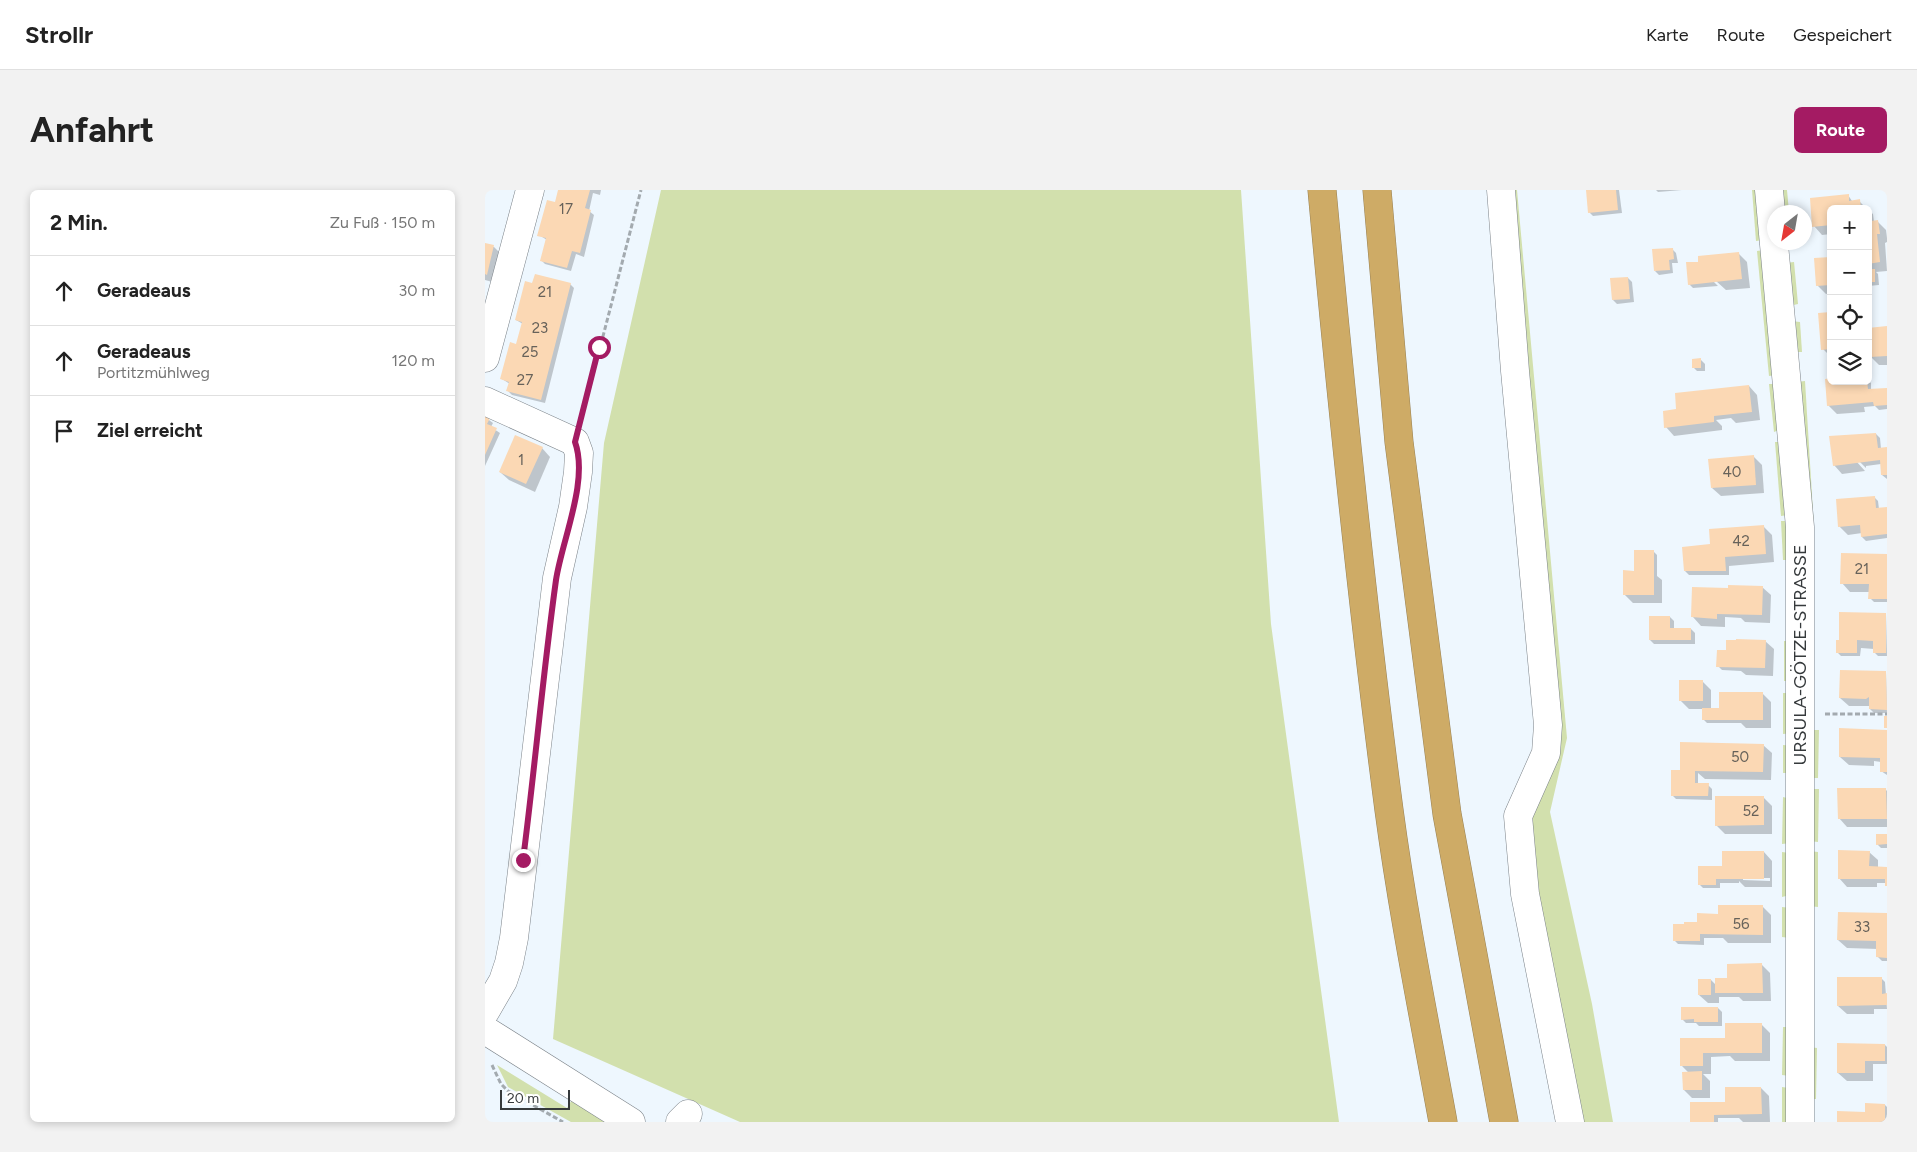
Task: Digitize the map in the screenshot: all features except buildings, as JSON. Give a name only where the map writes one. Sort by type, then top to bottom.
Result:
[{"type":"highway","points":[[1322,190],[1343,418],[1389,811],[1402,898],[1443,1122]]},
{"type":"highway","points":[[1377,190],[1399,442],[1447,814],[1503,1122]]},
{"type":"street","points":[[485,358],[530,190]]},
{"type":"street","points":[[1501,190],[1516,380],[1548,725],[1546,753],[1518,816],[1525,894],[1569,1122]]},
{"type":"street","name":"URSULA-GÖTZE-STRASSE","points":[[1769,190],[1800,526],[1800,1122]]},
{"type":"street","points":[[485,401],[575,442],[579,453],[579,472],[573,507],[557,578],[514,938],[509,963],[488,1026],[631,1122]]},
{"type":"path","points":[[575,442],[641,190]]},
{"type":"path","points":[[1800,714],[1887,714]]},
{"type":"path","points":[[488,1026],[491,1063],[501,1084],[508,1091],[563,1122]]},
{"type":"green space","points":[[661,190],[1241,190],[1271,624],[1339,1122],[740,1122],[553,1039],[604,443]]},
{"type":"green space","points":[[1507,190],[1517,190],[1567,738],[1550,812],[1592,1004],[1613,1122],[1576,1122],[1532,891],[1528,816],[1542,783]]},
{"type":"green space","points":[[1752,190],[1760,190],[1763,240],[1756,241]]},
{"type":"green space","points":[[1779,190],[1787,190],[1788,205],[1780,205]]},
{"type":"green space","points":[[1763,250],[1775,375],[1769,376],[1757,251]]},
{"type":"green space","points":[[1794,262],[1798,304],[1789,306],[1785,263]]},
{"type":"green space","points":[[1791,321],[1800,322],[1802,352],[1793,352]]},
{"type":"green space","points":[[1805,381],[1814,528],[1796,382]]},
{"type":"green space","points":[[1769,384],[1776,384],[1781,429],[1774,432]]},
{"type":"green space","points":[[1775,442],[1784,442],[1788,515],[1781,516]]},
{"type":"green space","points":[[1781,521],[1789,521],[1792,560],[1783,560]]},
{"type":"green space","points":[[1784,641],[1793,641],[1793,681],[1784,681]]},
{"type":"green space","points":[[1783,693],[1793,693],[1794,733],[1783,734]]},
{"type":"green space","points":[[1810,730],[1819,730],[1818,778],[1809,778]]},
{"type":"green space","points":[[1783,745],[1794,746],[1791,773],[1783,773]]},
{"type":"green space","points":[[1809,789],[1819,789],[1818,842],[1809,841]]},
{"type":"green space","points":[[1783,797],[1791,799],[1791,843],[1782,844]]},
{"type":"green space","points":[[1809,851],[1818,852],[1818,907],[1809,906]]},
{"type":"green space","points":[[1782,852],[1790,853],[1790,895],[1782,897]]},
{"type":"green space","points":[[1782,907],[1791,908],[1790,938],[1782,937]]},
{"type":"green space","points":[[1783,1027],[1791,1027],[1790,1076],[1782,1075]]},
{"type":"green space","points":[[1809,1047],[1817,1048],[1816,1099],[1809,1099]]},
{"type":"green space","points":[[497,1065],[567,1108],[573,1098],[611,1122],[571,1122],[508,1087]]},
{"type":"green space","points":[[1782,1087],[1789,1088],[1790,1122],[1782,1122]]},
{"type":"route","points":[[523,860],[557,578],[579,472],[579,453],[575,442],[599,347]]}]
